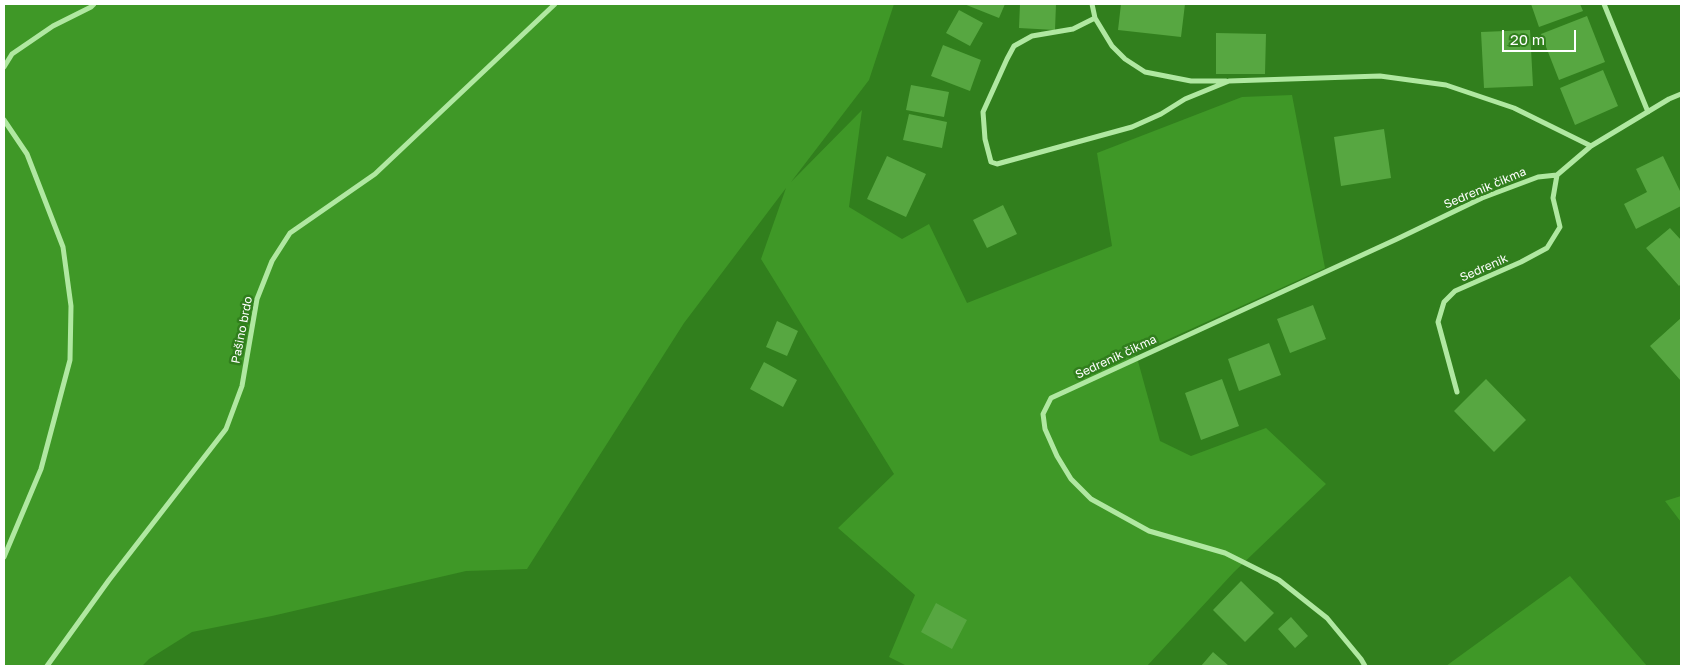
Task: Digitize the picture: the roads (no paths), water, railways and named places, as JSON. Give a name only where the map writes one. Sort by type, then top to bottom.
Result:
[{"type":"street","points":[[4,67],[12,54],[53,26],[94,4]]},
{"type":"street","name":"Pašino brdo","points":[[47,666],[109,580],[226,429],[242,386],[257,299],[272,261],[290,234],[375,174],[555,4]]},
{"type":"street","points":[[1092,4],[1095,18],[1112,46],[1125,59],[1145,72],[1191,80],[1229,81],[1380,76],[1446,85],[1514,108],[1592,146]]},
{"type":"street","points":[[1604,4],[1648,112]]},
{"type":"street","points":[[1095,18],[1073,29],[1032,36],[1014,46],[1006,59],[983,112],[985,139],[991,162],[997,164],[1132,127],[1161,114],[1185,99],[1229,81]]},
{"type":"street","name":"Sedrenik čikma","points":[[1365,666],[1327,618],[1280,580],[1225,553],[1149,530],[1091,499],[1071,478],[1057,456],[1045,429],[1043,414],[1051,398],[1482,198],[1538,177],[1556,175],[1592,146],[1669,99],[1681,94]]},
{"type":"street","points":[[4,120],[26,154],[63,247],[71,306],[70,360],[68,369],[41,469],[4,557]]},
{"type":"street","name":"Sedrenik","points":[[1457,392],[1438,322],[1444,302],[1456,291],[1548,248],[1560,227],[1553,198],[1556,175]]}]
